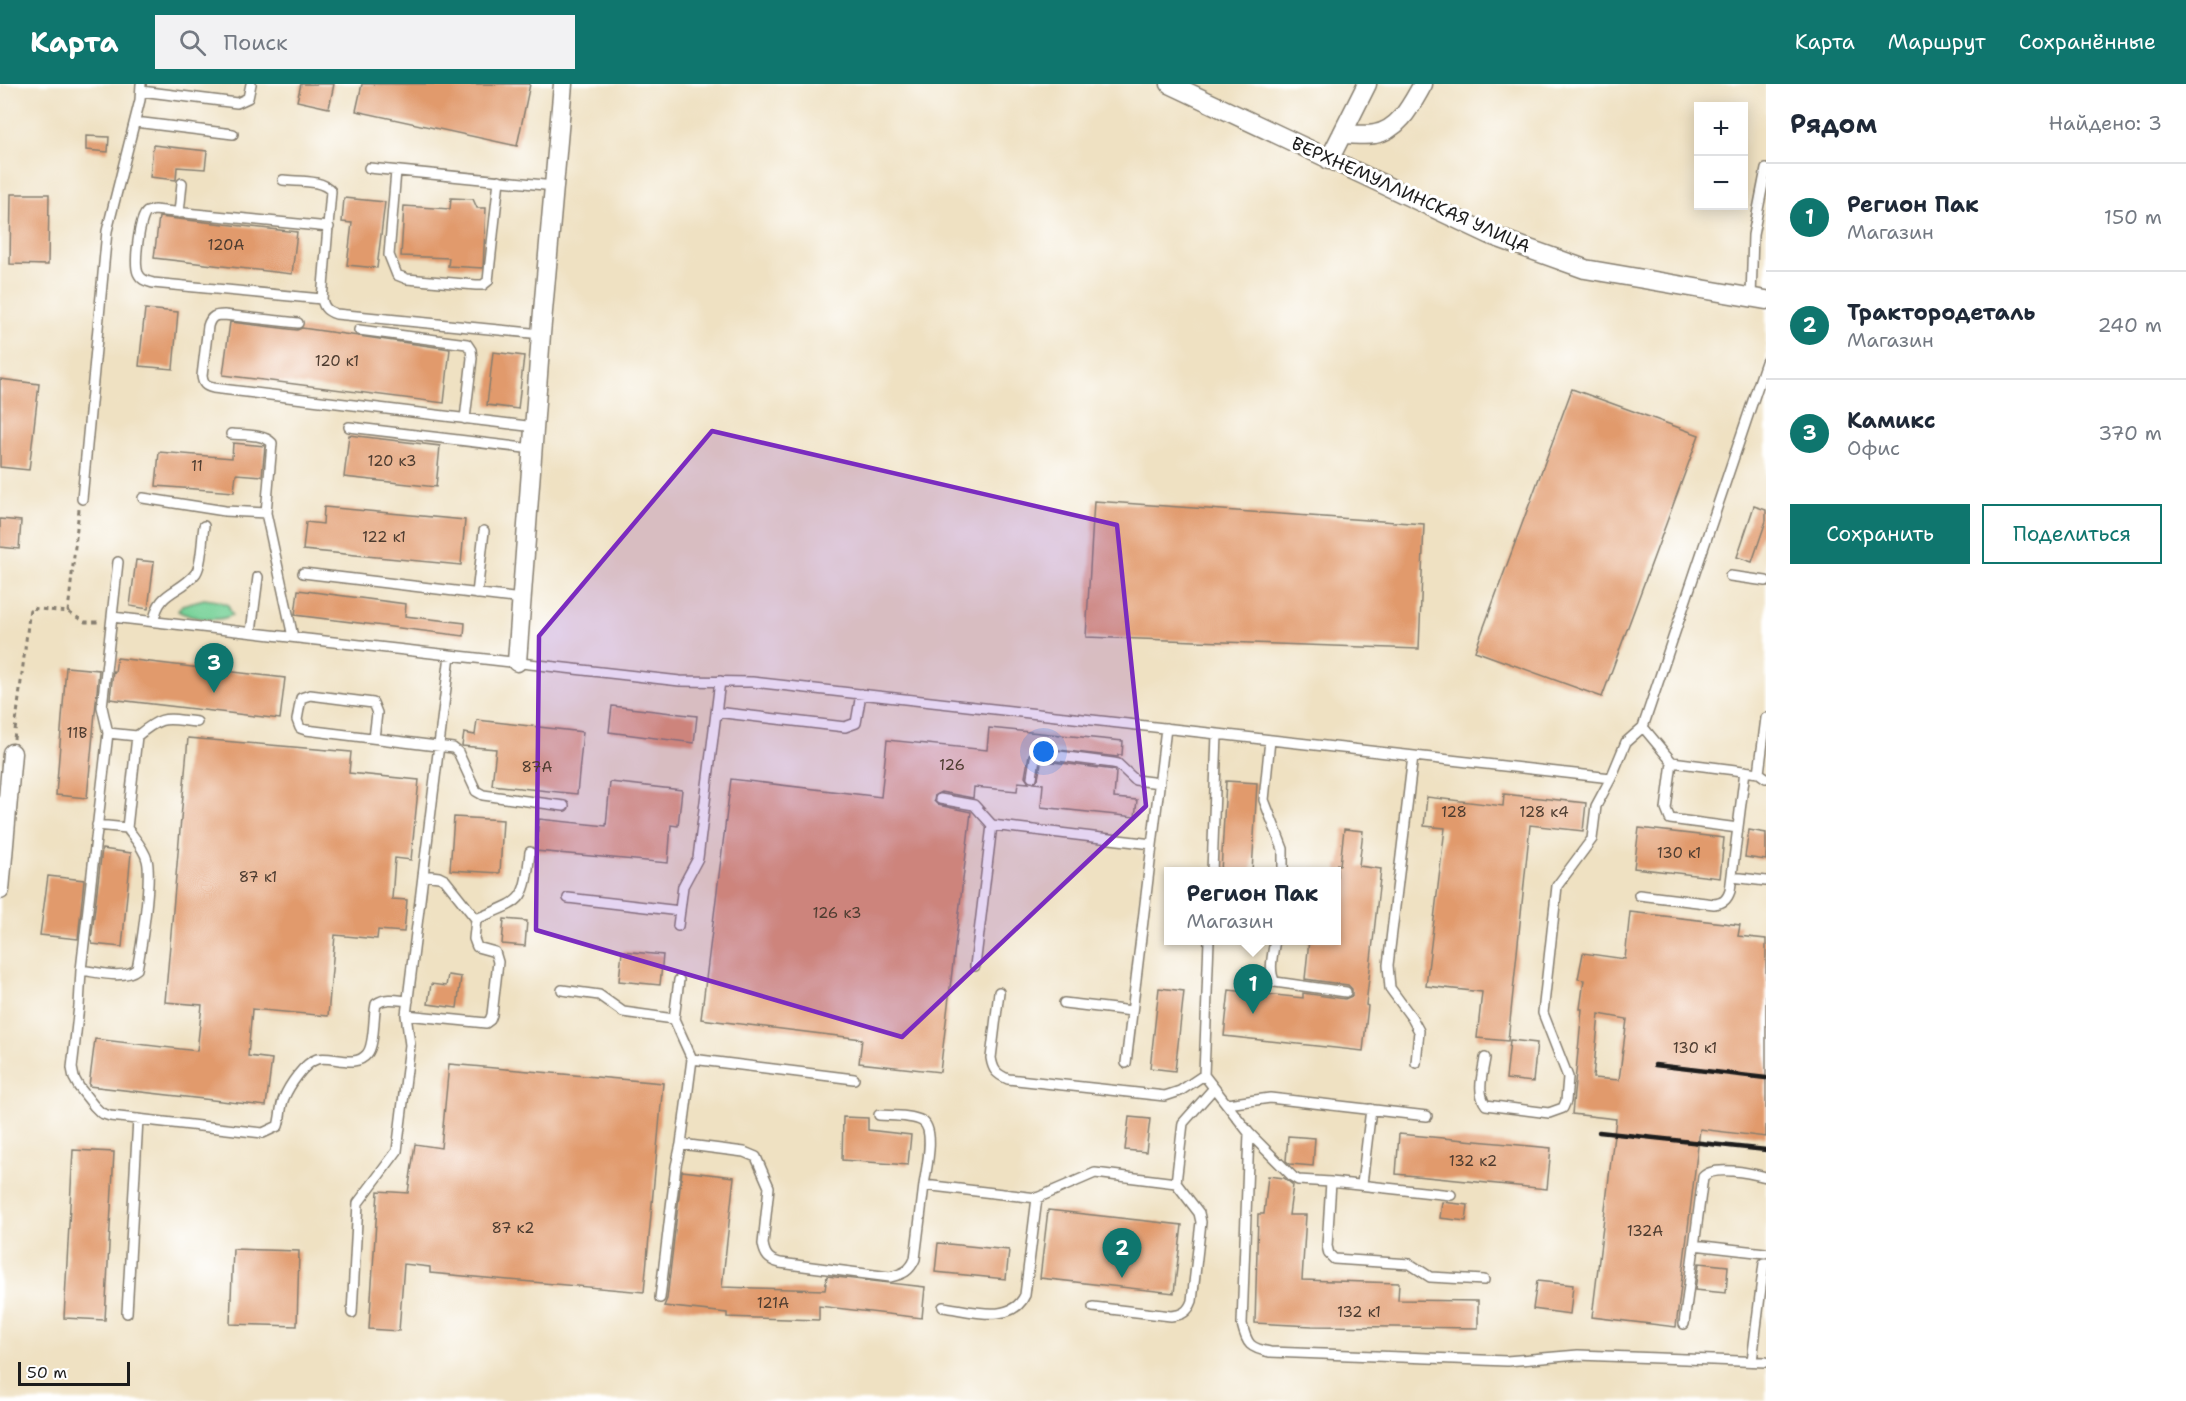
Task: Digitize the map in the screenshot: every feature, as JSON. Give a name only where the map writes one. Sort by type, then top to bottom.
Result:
[{"type":"street","points":[[517,662],[541,334],[563,84]]},
{"type":"street","name":"ВЕРХНЕМУЛЛИНСКАЯ УЛИЦА","points":[[1170,84],[1493,236],[1585,269],[1759,299]]},
{"type":"street","points":[[1329,160],[1367,84]]},
{"type":"street","points":[[1342,134],[1377,134],[1390,128],[1404,115],[1423,84]]},
{"type":"street","points":[[0,890],[12,753]]},
{"type":"lane","points":[[82,499],[107,231],[135,122],[141,88],[237,103],[248,98],[251,84]]},
{"type":"lane","points":[[135,122],[233,134]]},
{"type":"lane","points":[[369,168],[554,186]]},
{"type":"lane","points":[[1759,299],[1753,235],[1766,169]]},
{"type":"lane","points":[[396,171],[389,255],[397,275],[407,279],[476,285],[483,285],[488,281],[499,180]]},
{"type":"lane","points":[[283,180],[327,185],[331,191],[322,299],[323,306],[328,311],[336,315],[541,334]]},
{"type":"lane","points":[[179,213],[182,183]]},
{"type":"lane","points":[[322,299],[144,281],[138,273],[137,265],[143,215],[154,210],[329,227]]},
{"type":"lane","points":[[298,323],[214,315],[208,326],[202,376],[206,387],[535,427]]},
{"type":"lane","points":[[359,330],[467,344],[472,358],[465,418]]},
{"type":"lane","points":[[1485,1058],[1481,1091],[1482,1100],[1486,1105],[1549,1113],[1563,1108],[1566,1101],[1568,1077],[1543,1013],[1557,886],[1592,838],[1596,806],[1626,742],[1642,727],[1766,362]]},
{"type":"lane","points":[[349,427],[533,449]]},
{"type":"lane","points":[[231,434],[264,438],[272,443],[266,513],[293,637]]},
{"type":"lane","points":[[143,498],[225,511],[266,513]]},
{"type":"lane","points":[[154,621],[158,604],[189,579],[198,568],[204,526]]},
{"type":"lane","points":[[477,594],[484,531]]},
{"type":"lane","points":[[118,561],[102,707],[108,732],[72,1068],[79,1087],[101,1113],[263,1133],[271,1131],[278,1126],[284,1098],[289,1089],[311,1062],[318,1059],[349,1061],[368,1054],[376,1004],[381,1000],[389,999],[408,1001]]},
{"type":"lane","points":[[303,573],[522,599]]},
{"type":"lane","points":[[1730,576],[1766,581]]},
{"type":"lane","points":[[251,632],[258,577]]},
{"type":"lane","points":[[112,617],[680,681],[752,682],[1611,778]]},
{"type":"lane","points":[[352,1313],[358,1203],[397,1151],[410,1045],[406,1015],[450,655]]},
{"type":"lane","points":[[678,926],[683,886],[698,858],[720,681]]},
{"type":"lane","points":[[716,712],[845,727],[856,723],[861,694]]},
{"type":"lane","points":[[374,738],[377,713],[373,703],[310,695],[301,698],[297,720],[300,728],[374,738],[453,748],[458,752],[476,791],[483,795],[564,806]]},
{"type":"lane","points":[[1642,727],[1672,762],[1763,775],[1766,718]]},
{"type":"lane","points":[[81,970],[123,975],[132,974],[137,969],[148,876],[147,861],[142,848],[127,828],[137,736],[153,723],[164,719],[197,722]]},
{"type":"lane","points":[[1126,1063],[1167,728]]},
{"type":"lane","points":[[108,732],[137,736]]},
{"type":"lane","points":[[1212,867],[1217,734]]},
{"type":"lane","points":[[1270,740],[1264,800],[1283,849],[1283,867]]},
{"type":"lane","points":[[1032,777],[1035,758],[1044,754],[1118,764],[1135,780],[1160,783]]},
{"type":"lane","points":[[1413,756],[1388,965],[1390,988],[1419,1031],[1416,1063]]},
{"type":"lane","points":[[1672,762],[1666,809],[1670,819],[1738,828]]},
{"type":"lane","points":[[1639,895],[1714,904],[1722,903],[1727,898],[1732,878],[1744,771]]},
{"type":"lane","points":[[940,800],[974,805],[992,825],[1152,844]]},
{"type":"lane","points":[[97,825],[127,828]]},
{"type":"lane","points":[[975,966],[992,825]]},
{"type":"lane","points":[[476,919],[511,904],[524,893],[530,852]]},
{"type":"lane","points":[[406,1015],[480,1023],[490,1020],[498,962],[495,952],[474,944],[476,919],[445,880],[423,875]]},
{"type":"lane","points":[[1732,878],[1766,882]]},
{"type":"lane","points":[[568,898],[680,911]]},
{"type":"lane","points":[[1209,945],[1204,1075],[1249,1133],[1298,1180],[1362,1184],[1450,1195]]},
{"type":"lane","points":[[1274,945],[1271,970],[1275,982],[1346,992]]},
{"type":"lane","points":[[660,1298],[692,1059],[674,1019],[679,980]]},
{"type":"lane","points":[[562,990],[599,995],[623,1012],[674,1019]]},
{"type":"lane","points":[[999,992],[991,1058],[992,1068],[998,1075],[1008,1079],[1165,1096],[1179,1091],[1204,1075]]},
{"type":"lane","points":[[1064,1003],[1132,1011]]},
{"type":"lane","points":[[692,1059],[854,1079]]},
{"type":"lane","points":[[1093,1307],[1171,1316],[1181,1315],[1189,1310],[1201,1222],[1194,1206],[1176,1183],[1183,1123],[1214,1088]]},
{"type":"lane","points":[[1227,1104],[1270,1098],[1427,1116]]},
{"type":"lane","points":[[1362,1184],[1371,1109]]},
{"type":"lane","points":[[681,1144],[744,1152],[756,1157],[769,1187],[763,1244],[765,1254],[770,1260],[890,1277],[902,1275],[911,1268],[915,1259],[930,1136],[928,1127],[917,1119],[879,1115]]},
{"type":"lane","points":[[127,1313],[138,1119]]},
{"type":"lane","points":[[1249,1133],[1242,1324],[1246,1340],[1254,1348],[1270,1352],[1507,1361],[1578,1355],[1766,1362]]},
{"type":"lane","points":[[1684,1324],[1703,1177],[1707,1172],[1718,1170],[1766,1177]]},
{"type":"lane","points":[[924,1185],[1036,1198],[1095,1173],[1176,1183]]},
{"type":"lane","points":[[1330,1182],[1327,1246],[1329,1254],[1334,1259],[1410,1264],[1430,1277],[1484,1280]]},
{"type":"lane","points":[[944,1307],[999,1314],[1012,1311],[1021,1305],[1025,1295],[1036,1198]]},
{"type":"lane","points":[[1694,1245],[1765,1260]]},
{"type":"lane","points":[[1752,1361],[1766,1248]]},
{"type":"path","points":[[68,612],[77,520],[82,499]]},
{"type":"path","points":[[12,753],[30,608],[68,612],[85,622],[98,623],[112,617]]},
{"type":"highlighted area","points":[[712,431],[1117,525],[1146,806],[902,1037],[536,930],[539,636]]},
{"type":"green space","points":[[204,599],[228,605],[232,615],[220,619],[205,619],[178,611],[182,605]]},
{"type":"building","points":[[301,84],[334,84],[329,108],[297,101]]},
{"type":"building","points":[[362,84],[530,84],[517,146],[356,111]]},
{"type":"building","points":[[86,136],[109,137],[108,152],[86,150]]},
{"type":"building","points":[[153,145],[207,151],[205,169],[177,167],[176,180],[150,177]]},
{"type":"building","points":[[11,194],[49,194],[48,265],[10,264]]},
{"type":"building","points":[[344,198],[385,202],[377,268],[347,265],[352,223],[342,222]]},
{"type":"building","points":[[451,198],[473,199],[477,208],[486,208],[483,268],[448,266],[449,258],[401,256],[404,206],[450,209]]},
{"type":"building","points":[[159,217],[297,232],[292,274],[154,258]]},
{"type":"building","points":[[145,309],[178,312],[173,369],[139,366]]},
{"type":"building","points":[[230,322],[297,330],[302,328],[450,349],[444,403],[223,375]]},
{"type":"building","points":[[493,352],[524,356],[518,409],[487,405]]},
{"type":"building","points":[[0,379],[39,384],[29,470],[0,467]]},
{"type":"building","points":[[1572,389],[1699,435],[1602,697],[1475,651]]},
{"type":"building","points":[[349,435],[440,446],[436,487],[344,477]]},
{"type":"building","points":[[233,443],[265,446],[262,476],[236,474],[234,492],[156,486],[159,452],[232,458]]},
{"type":"building","points":[[1094,501],[1424,524],[1419,649],[1086,637]]},
{"type":"building","points":[[1754,506],[1766,510],[1766,521],[1752,562],[1737,557]]},
{"type":"building","points":[[324,507],[465,520],[461,565],[303,550],[306,522],[323,524]]},
{"type":"building","points":[[0,519],[21,521],[19,549],[0,547]]},
{"type":"building","points":[[136,560],[154,562],[148,609],[130,606]]},
{"type":"building","points":[[298,590],[406,604],[405,616],[465,623],[464,636],[295,615]]},
{"type":"building","points":[[117,658],[285,678],[280,719],[110,699]]},
{"type":"building","points":[[66,667],[99,670],[87,798],[56,795]]},
{"type":"building","points":[[612,706],[697,716],[694,743],[609,732]]},
{"type":"building","points":[[477,720],[583,732],[577,794],[492,785],[496,749],[462,746],[464,733],[475,735]]},
{"type":"building","points":[[989,728],[1123,741],[1122,755],[1118,757],[1042,748],[1029,754],[1025,777],[1029,783],[1018,782],[1017,791],[974,787],[973,798],[941,792],[935,795],[934,801],[938,805],[971,812],[940,1072],[859,1063],[862,1039],[701,1019],[731,779],[881,797],[887,740],[987,750]]},
{"type":"building","points":[[188,738],[351,752],[349,773],[419,780],[411,860],[395,858],[392,899],[407,900],[404,932],[378,930],[377,939],[335,935],[328,1016],[252,1009],[248,1056],[272,1059],[266,1106],[89,1086],[95,1039],[197,1051],[202,1005],[165,1002]]},
{"type":"building","points":[[1045,761],[1115,770],[1114,798],[1137,800],[1135,817],[1041,807],[1043,784],[1034,783],[1038,779],[1041,763]]},
{"type":"building","points":[[1226,781],[1257,783],[1252,867],[1221,867]]},
{"type":"building","points":[[610,782],[682,790],[678,826],[671,825],[668,863],[536,851],[539,819],[606,826]]},
{"type":"building","points":[[1504,794],[1586,803],[1583,831],[1530,825],[1508,1041],[1477,1038],[1482,992],[1426,986],[1445,828],[1424,826],[1427,797],[1503,806]]},
{"type":"building","points":[[454,817],[503,820],[500,873],[450,870]]},
{"type":"building","points":[[1639,828],[1724,838],[1720,878],[1634,868]]},
{"type":"building","points":[[1344,829],[1363,831],[1359,866],[1381,869],[1363,1051],[1224,1036],[1229,990],[1303,998],[1303,993],[1345,999],[1352,996],[1352,989],[1348,985],[1305,979],[1308,945],[1341,945],[1341,867],[1337,867],[1337,864],[1340,865]]},
{"type":"building","points":[[1749,830],[1766,833],[1766,860],[1745,857]]},
{"type":"building","points":[[102,849],[131,853],[122,947],[92,944],[91,941]]},
{"type":"building","points":[[48,876],[84,880],[78,939],[40,935]]},
{"type":"building","points":[[1630,912],[1740,925],[1738,936],[1766,939],[1766,1137],[1700,1129],[1676,1327],[1592,1317],[1616,1119],[1572,1114],[1584,980],[1578,979],[1583,953],[1625,959]],"holes":[[[1599,1014],[1627,1019],[1619,1080],[1593,1078]]]},
{"type":"building","points":[[504,919],[527,921],[525,946],[502,944]]},
{"type":"building","points":[[622,951],[663,955],[660,985],[619,981]]},
{"type":"building","points":[[448,975],[461,977],[457,1008],[428,1004],[431,984],[446,986]]},
{"type":"building","points":[[1159,988],[1184,991],[1175,1071],[1150,1068]]},
{"type":"building","points":[[1510,1040],[1537,1043],[1533,1082],[1506,1079]]},
{"type":"building","points":[[449,1064],[663,1083],[644,1292],[430,1273],[430,1267],[404,1264],[399,1331],[369,1329],[378,1191],[408,1193],[415,1144],[441,1148]]},
{"type":"building","points":[[843,1117],[868,1118],[868,1130],[911,1135],[908,1165],[842,1160]]},
{"type":"building","points":[[1129,1117],[1150,1119],[1146,1152],[1125,1150]]},
{"type":"building","points":[[1399,1134],[1551,1148],[1547,1189],[1396,1174]]},
{"type":"building","points":[[1288,1136],[1315,1138],[1313,1166],[1290,1164],[1286,1161]]},
{"type":"building","points":[[73,1150],[114,1152],[105,1320],[64,1318]]},
{"type":"building","points":[[682,1171],[734,1177],[722,1287],[825,1290],[827,1276],[925,1287],[922,1318],[819,1306],[819,1320],[727,1317],[727,1313],[664,1306],[667,1299]]},
{"type":"building","points":[[1268,1176],[1284,1178],[1293,1185],[1289,1215],[1306,1215],[1302,1280],[1399,1283],[1398,1300],[1478,1301],[1478,1328],[1255,1323],[1258,1214],[1264,1214]]},
{"type":"building","points":[[1442,1202],[1468,1205],[1466,1221],[1440,1218]]},
{"type":"building","points":[[1048,1210],[1182,1225],[1174,1293],[1040,1278]]},
{"type":"building","points":[[938,1243],[1009,1250],[1006,1279],[935,1272]]},
{"type":"building","points":[[233,1249],[299,1251],[297,1326],[230,1324]]},
{"type":"building","points":[[1699,1263],[1728,1266],[1726,1293],[1695,1290]]},
{"type":"building","points":[[1537,1281],[1573,1285],[1570,1314],[1533,1309]]},
{"type":"railway","points":[[1655,1065],[1766,1078]]},
{"type":"railway","points":[[1599,1132],[1766,1150]]},
{"type":"place","name":"Камикс","points":[[214,693]]},
{"type":"place","name":"Регион Пак","points":[[1253,1014]]},
{"type":"place","name":"Трактородеталь","points":[[1122,1278]]}]
